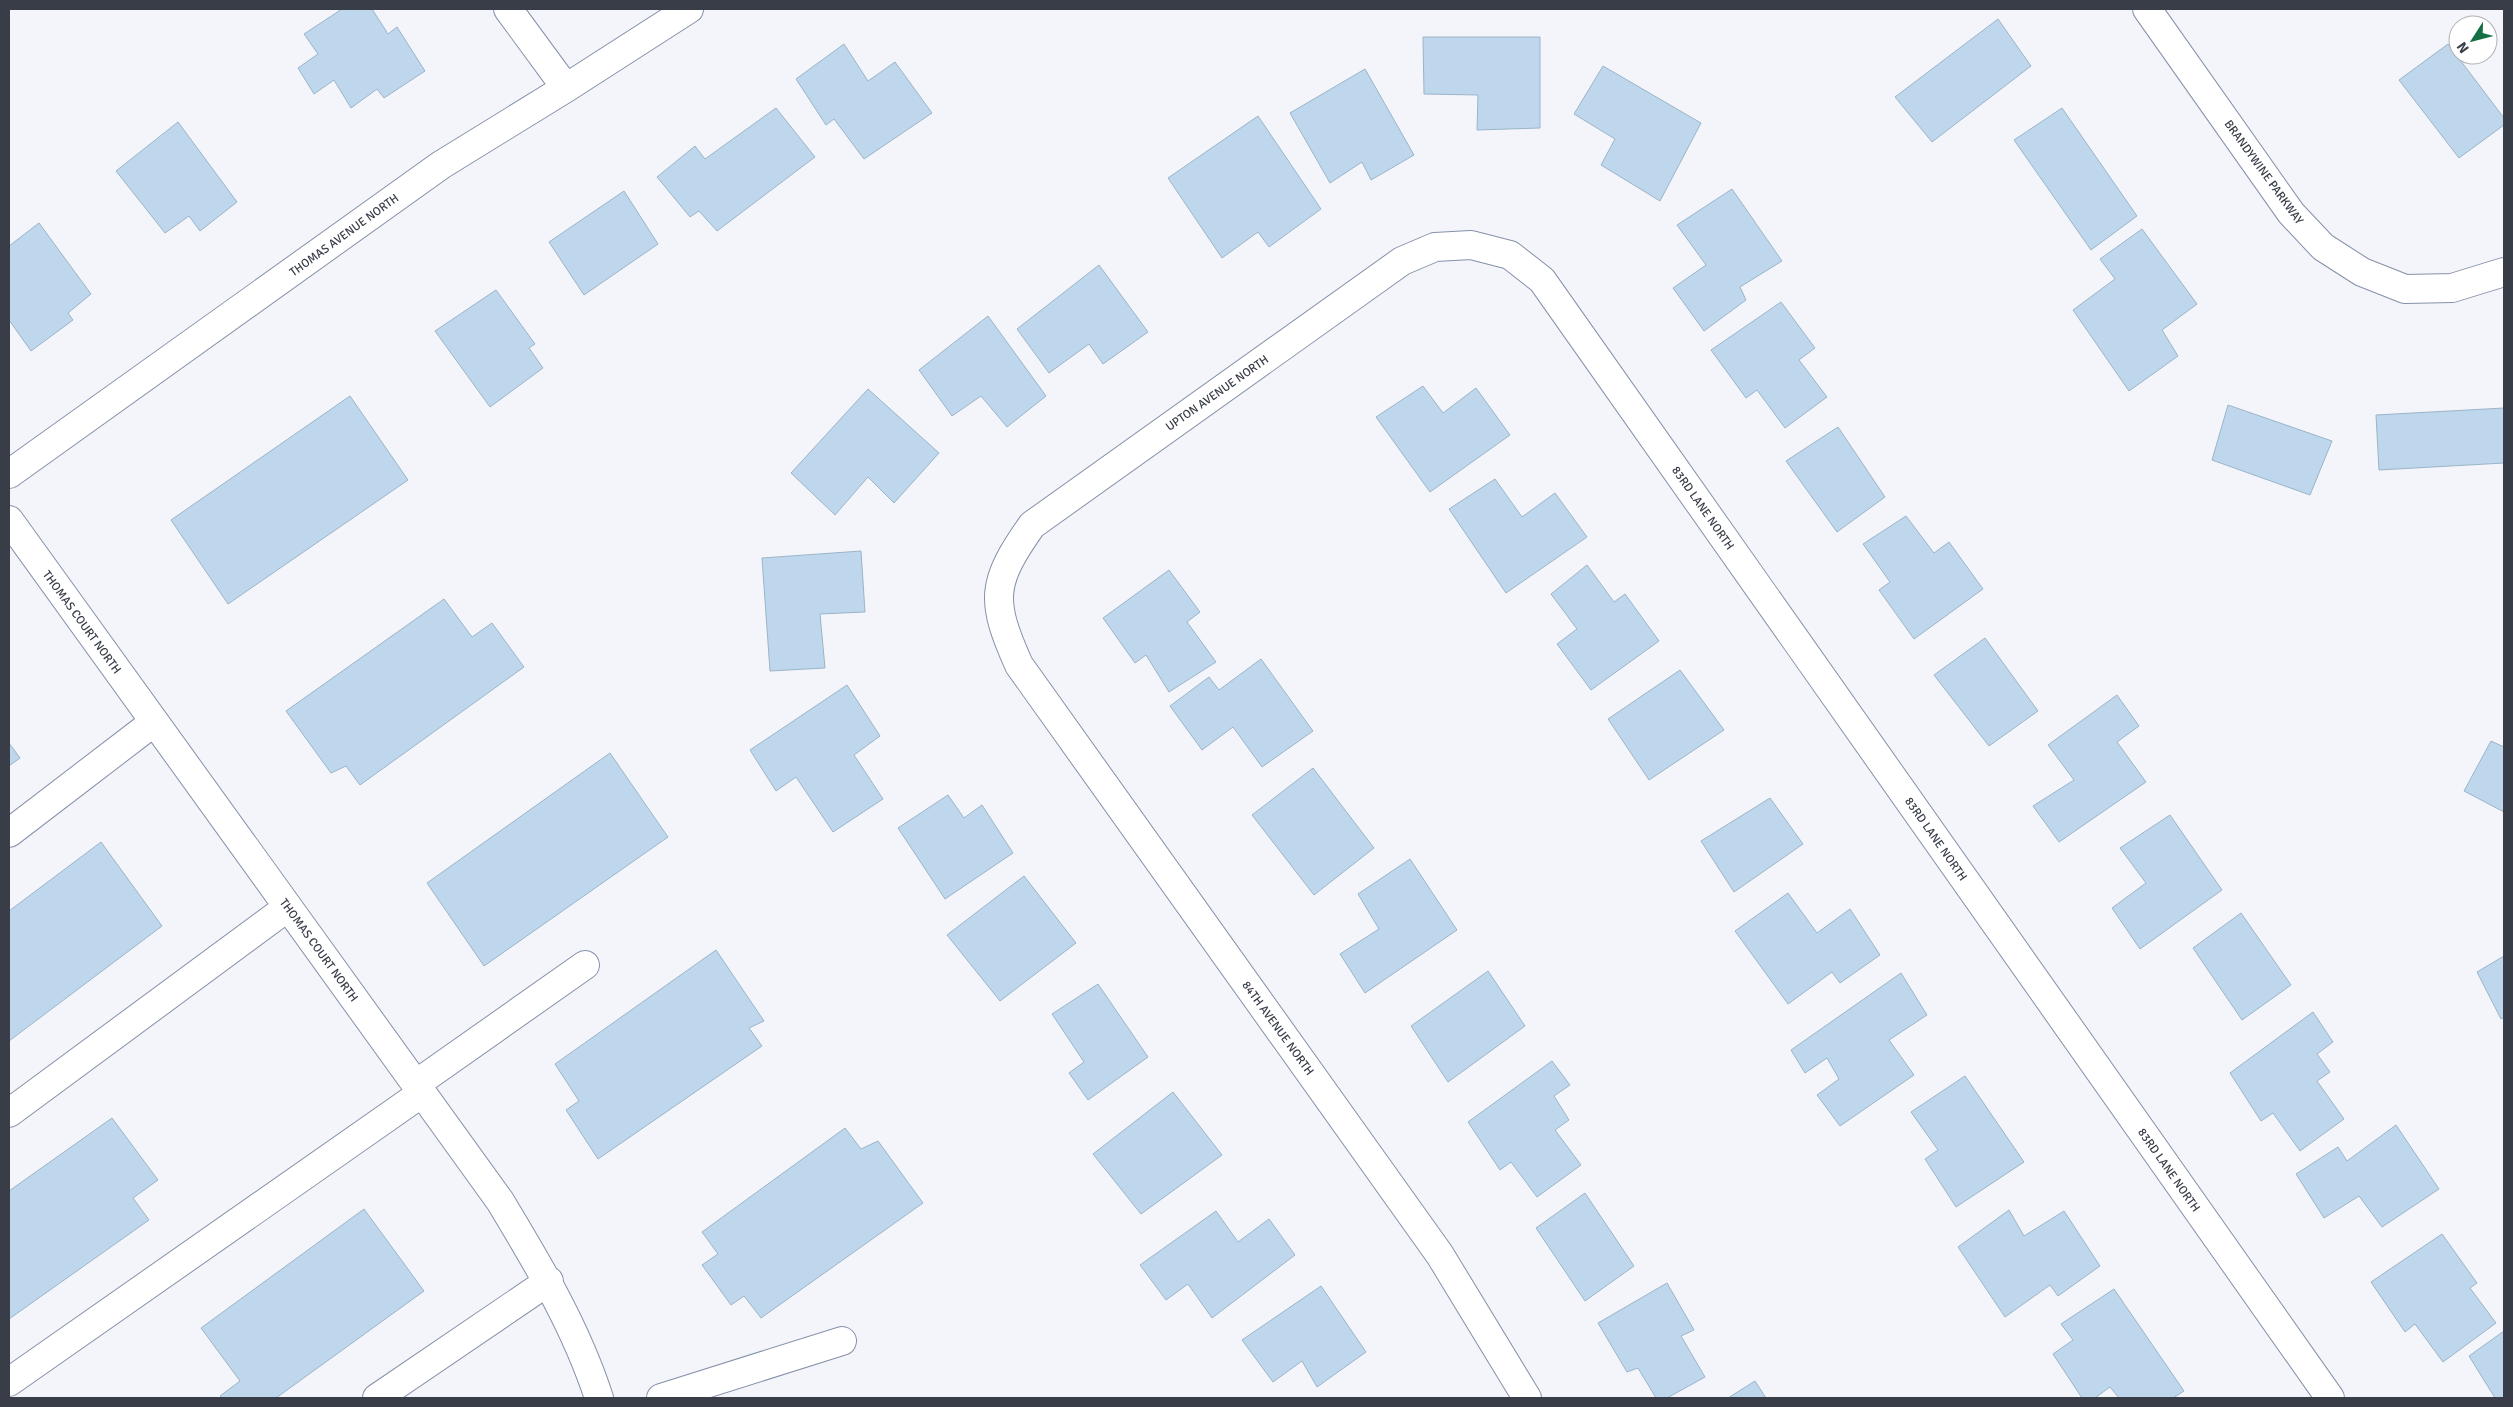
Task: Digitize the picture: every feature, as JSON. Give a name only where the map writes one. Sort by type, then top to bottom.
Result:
[{"type":"street","points":[[508,9],[566,88]]},
{"type":"street","name":"THOMAS AVENUE NORTH","points":[[9,474],[441,165],[689,9]]},
{"type":"street","name":"BRANDYWINE PARKWAY","points":[[2147,9],[2291,213],[2323,247],[2362,272],[2405,289],[2452,288],[2504,272]]},
{"type":"street","name":"UPTON AVENUE NORTH","points":[[1019,665],[1002,629],[998,589],[1011,555],[1032,525],[1402,261],[1435,247],[1471,245],[1510,255],[1542,280]]},
{"type":"street","name":"83RD LANE NORTH","points":[[1542,280],[2330,1398]]},
{"type":"street","name":"THOMAS COURT NORTH","points":[[9,520],[500,1201],[548,1281],[588,1364],[599,1398]]},
{"type":"street","name":"84TH AVENUE NORTH","points":[[1019,665],[1440,1255],[1526,1398]]},
{"type":"street","points":[[9,833],[154,722]]},
{"type":"street","points":[[9,1114],[288,907]]},
{"type":"street","points":[[9,1382],[419,1088],[586,965]]},
{"type":"street","points":[[377,1398],[548,1281]]},
{"type":"street","points":[[661,1398],[842,1341]]},
{"type":"building","points":[[342,9],[372,9],[388,34],[397,27],[425,71],[384,98],[377,89],[351,108],[334,80],[314,94],[298,68],[318,54],[304,34]]},
{"type":"building","points":[[1998,19],[2031,66],[1932,142],[1895,97]]},
{"type":"building","points":[[1423,37],[1540,37],[1540,128],[1477,130],[1478,95],[1424,94]]},
{"type":"building","points":[[844,44],[868,81],[895,62],[932,113],[864,159],[834,119],[826,125],[796,79]]},
{"type":"building","points":[[2448,44],[2448,65],[2464,65],[2504,118],[2504,125],[2459,158],[2399,80]]},
{"type":"building","points":[[1603,66],[1701,123],[1660,201],[1601,165],[1615,139],[1574,114]]},
{"type":"building","points":[[1365,69],[1414,155],[1371,180],[1362,162],[1330,183],[1290,113]]},
{"type":"building","points":[[776,108],[815,157],[717,231],[699,211],[690,217],[657,177],[695,146],[705,159]]},
{"type":"building","points":[[2062,108],[2137,216],[2091,250],[2014,140]]},
{"type":"building","points":[[1258,116],[1321,209],[1269,247],[1258,232],[1222,258],[1168,178]]},
{"type":"building","points":[[178,122],[237,202],[200,231],[189,216],[165,233],[116,171]]},
{"type":"building","points":[[1732,189],[1782,261],[1740,287],[1746,300],[1704,331],[1673,288],[1706,265],[1677,225]]},
{"type":"building","points":[[624,191],[658,244],[584,295],[549,242]]},
{"type":"building","points":[[39,223],[91,294],[68,313],[73,320],[31,351],[9,320],[9,246]]},
{"type":"building","points":[[2142,229],[2197,304],[2162,330],[2178,356],[2129,391],[2073,310],[2115,279],[2100,259]]},
{"type":"building","points":[[1099,265],[1148,332],[1103,364],[1089,344],[1049,373],[1017,329]]},
{"type":"building","points":[[496,290],[535,344],[529,348],[543,368],[490,407],[435,331]]},
{"type":"building","points":[[1781,302],[1815,348],[1799,360],[1827,397],[1785,428],[1757,390],[1746,398],[1711,350]]},
{"type":"building","points":[[988,316],[1046,396],[1007,427],[981,396],[952,416],[919,370]]},
{"type":"building","points":[[1423,386],[1443,413],[1476,388],[1510,435],[1430,492],[1376,417]]},
{"type":"building","points":[[868,389],[939,453],[894,503],[868,477],[835,515],[791,473]]},
{"type":"building","points":[[350,396],[408,480],[228,604],[171,520]]},
{"type":"building","points":[[2228,405],[2332,441],[2310,495],[2212,460]]},
{"type":"building","points":[[2504,408],[2504,463],[2379,470],[2376,415]]},
{"type":"building","points":[[1838,427],[1885,497],[1837,532],[1786,461]]},
{"type":"building","points":[[1495,479],[1522,517],[1555,493],[1587,537],[1506,593],[1449,509]]},
{"type":"building","points":[[1906,516],[1934,553],[1949,542],[1983,589],[1914,639],[1879,590],[1890,582],[1863,544]]},
{"type":"building","points":[[861,551],[865,612],[820,614],[825,668],[770,671],[762,558]]},
{"type":"building","points":[[1587,565],[1614,602],[1625,594],[1659,641],[1591,690],[1557,644],[1577,629],[1551,594]]},
{"type":"building","points":[[1169,570],[1200,612],[1187,622],[1216,662],[1169,692],[1146,655],[1135,663],[1103,618]]},
{"type":"building","points":[[444,599],[472,637],[492,623],[524,667],[360,785],[346,766],[331,773],[286,711]]},
{"type":"building","points":[[1985,638],[2038,711],[1989,746],[1934,675]]},
{"type":"building","points":[[1261,659],[1313,731],[1262,767],[1233,727],[1202,750],[1170,706],[1209,677],[1219,690]]},
{"type":"building","points":[[1680,670],[1724,730],[1649,780],[1608,719]]},
{"type":"building","points":[[847,685],[880,736],[854,755],[883,799],[833,832],[796,777],[776,791],[750,750]]},
{"type":"building","points":[[2117,695],[2139,726],[2117,742],[2146,782],[2059,842],[2033,806],[2074,780],[2048,745]]},
{"type":"building","points":[[2491,741],[2504,747],[2504,812],[2464,791]]},
{"type":"building","points":[[9,743],[20,758],[9,766]]},
{"type":"building","points":[[610,753],[668,837],[484,966],[427,883]]},
{"type":"building","points":[[1313,768],[1374,848],[1314,895],[1252,815]]},
{"type":"building","points":[[948,795],[964,818],[982,805],[1013,853],[945,899],[898,828]]},
{"type":"building","points":[[1770,798],[1803,844],[1734,892],[1701,841]]},
{"type":"building","points":[[2170,815],[2222,890],[2140,949],[2112,908],[2146,883],[2120,848]]},
{"type":"building","points":[[101,842],[162,926],[9,1041],[9,911]]},
{"type":"building","points":[[1410,859],[1457,930],[1365,993],[1340,954],[1379,929],[1358,894]]},
{"type":"building","points":[[1024,876],[1076,943],[1000,1001],[947,935]]},
{"type":"building","points":[[1788,893],[1817,933],[1850,909],[1880,955],[1840,983],[1832,972],[1788,1004],[1735,931]]},
{"type":"building","points":[[2241,913],[2291,985],[2242,1020],[2193,948]]},
{"type":"building","points":[[716,950],[764,1021],[749,1028],[762,1046],[598,1159],[566,1110],[579,1101],[555,1064]]},
{"type":"building","points":[[2504,956],[2504,1017],[2501,1019],[2477,972]]},
{"type":"building","points":[[1488,971],[1525,1026],[1448,1082],[1411,1026]]},
{"type":"building","points":[[1901,973],[1927,1015],[1889,1040],[1914,1075],[1840,1126],[1817,1095],[1839,1079],[1827,1058],[1805,1073],[1791,1050]]},
{"type":"building","points":[[1098,984],[1148,1057],[1088,1100],[1069,1073],[1084,1062],[1052,1014]]},
{"type":"building","points":[[2313,1012],[2333,1042],[2317,1054],[2330,1072],[2317,1081],[2344,1119],[2300,1151],[2273,1113],[2261,1121],[2230,1073]]},
{"type":"building","points":[[1552,1061],[1570,1085],[1554,1096],[1569,1120],[1555,1130],[1581,1165],[1537,1197],[1511,1162],[1500,1170],[1468,1122]]},
{"type":"building","points":[[1965,1076],[2024,1162],[1956,1207],[1925,1159],[1938,1150],[1911,1112]]},
{"type":"building","points":[[1173,1092],[1222,1155],[1141,1214],[1093,1154]]},
{"type":"building","points":[[112,1118],[158,1180],[133,1198],[149,1220],[9,1319],[9,1191]]},
{"type":"building","points":[[2396,1125],[2439,1189],[2382,1227],[2359,1196],[2324,1218],[2296,1174],[2338,1147],[2347,1161]]},
{"type":"building","points":[[845,1128],[861,1149],[878,1141],[923,1203],[761,1318],[744,1296],[731,1305],[702,1265],[718,1254],[702,1232]]},
{"type":"building","points":[[1585,1193],[1634,1266],[1585,1301],[1536,1228]]},
{"type":"building","points":[[364,1209],[424,1291],[276,1398],[222,1398],[220,1396],[240,1381],[201,1328]]},
{"type":"building","points":[[2009,1210],[2024,1236],[2064,1211],[2100,1266],[2058,1296],[2050,1285],[2005,1317],[1958,1247]]},
{"type":"building","points":[[1216,1211],[1238,1242],[1269,1219],[1295,1255],[1212,1318],[1188,1284],[1166,1300],[1140,1265]]},
{"type":"building","points":[[2442,1234],[2477,1283],[2470,1288],[2496,1323],[2443,1362],[2415,1324],[2405,1332],[2371,1282]]},
{"type":"building","points":[[1667,1283],[1694,1330],[1681,1336],[1705,1377],[1667,1398],[1656,1398],[1638,1368],[1627,1372],[1598,1323]]},
{"type":"building","points":[[1321,1286],[1366,1352],[1317,1387],[1302,1361],[1273,1382],[1242,1340]]},
{"type":"building","points":[[2114,1289],[2184,1391],[2173,1398],[2119,1398],[2110,1387],[2095,1398],[2082,1398],[2053,1354],[2073,1340],[2061,1324]]},
{"type":"building","points":[[2504,1331],[2504,1398],[2495,1398],[2469,1356]]},
{"type":"building","points":[[1755,1381],[1766,1398],[1728,1398]]}]
